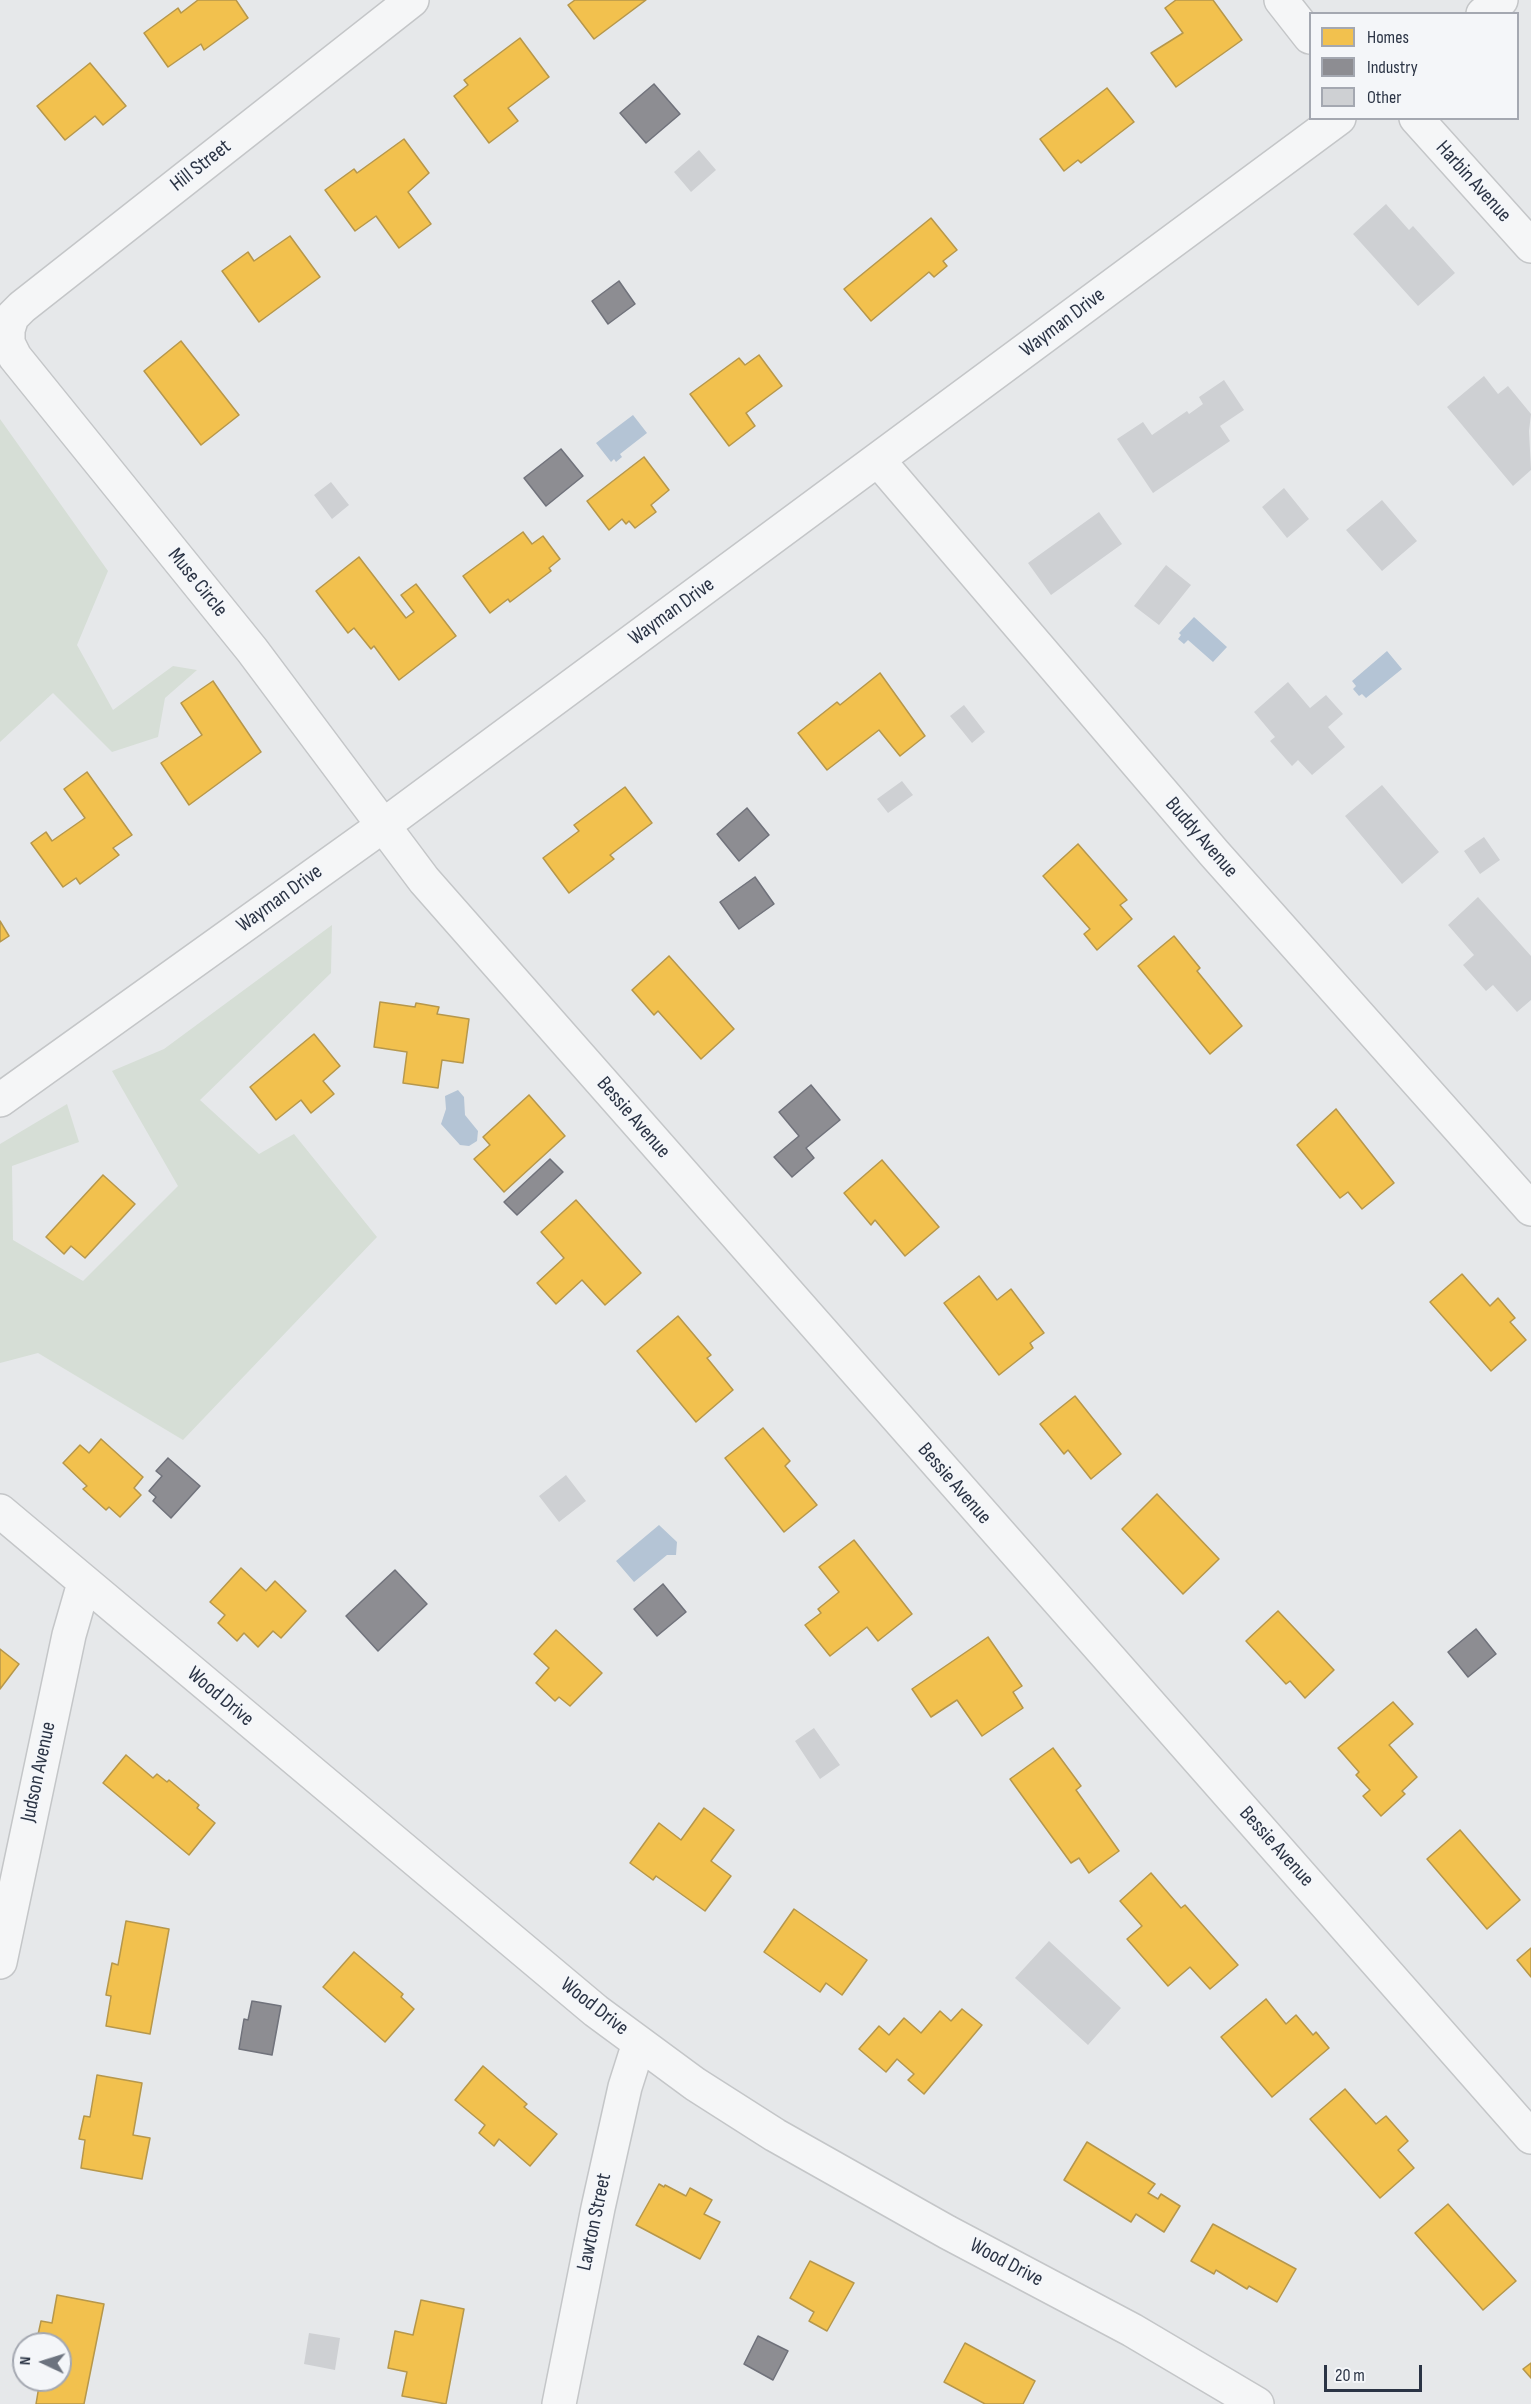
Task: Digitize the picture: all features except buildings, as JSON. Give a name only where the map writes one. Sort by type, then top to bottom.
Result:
[{"type":"street","name":"Hill Street","points":[[8,343],[8,330],[12,317],[22,307],[412,0]]},
{"type":"street","points":[[1281,0],[1309,35]]},
{"type":"street","points":[[1486,12],[1501,0]]},
{"type":"street","name":"Wayman Drive","points":[[0,1100],[384,825],[1337,120]]},
{"type":"street","name":"Harbin Avenue","points":[[1418,120],[1531,246]]},
{"type":"street","name":"Muse Circle","points":[[8,343],[15,357],[252,650],[384,825]]},
{"type":"street","name":"Buddy Avenue","points":[[878,460],[1214,852],[1531,1209]]},
{"type":"street","name":"Bessie Avenue","points":[[384,825],[424,880],[455,916],[1531,2137]]},
{"type":"street","name":"Wood Drive","points":[[0,1510],[84,1583],[596,2011],[695,2084],[775,2135],[947,2232],[1132,2330],[1257,2404]]},
{"type":"street","name":"Judson Avenue","points":[[0,1962],[66,1646],[84,1583]]},
{"type":"street","name":"Lawton Street","points":[[559,2404],[600,2197],[625,2088],[639,2043]]},
{"type":"shaded area","points":[[0,419],[108,571],[77,645],[113,710],[173,666],[197,670],[165,698],[158,737],[112,752],[53,693],[0,742]]},
{"type":"shaded area","points":[[332,925],[331,973],[200,1100],[259,1154],[294,1134],[377,1237],[183,1440],[38,1353],[0,1363],[0,1144],[67,1104],[79,1142],[12,1166],[13,1240],[83,1281],[178,1186],[112,1071],[164,1049]]},
{"type":"water","points":[[633,415],[647,433],[620,454],[622,457],[616,462],[614,459],[611,462],[596,443]]},
{"type":"water","points":[[1194,617],[1227,647],[1213,662],[1188,640],[1184,644],[1178,639],[1181,635],[1179,633]]},
{"type":"water","points":[[1387,651],[1402,669],[1366,698],[1362,694],[1359,696],[1353,689],[1356,686],[1352,681]]},
{"type":"water","points":[[458,1090],[464,1097],[465,1115],[478,1131],[477,1141],[469,1146],[460,1145],[441,1124],[446,1109],[445,1096]]},
{"type":"water","points":[[659,1525],[677,1542],[676,1555],[667,1555],[634,1582],[616,1561]]}]
